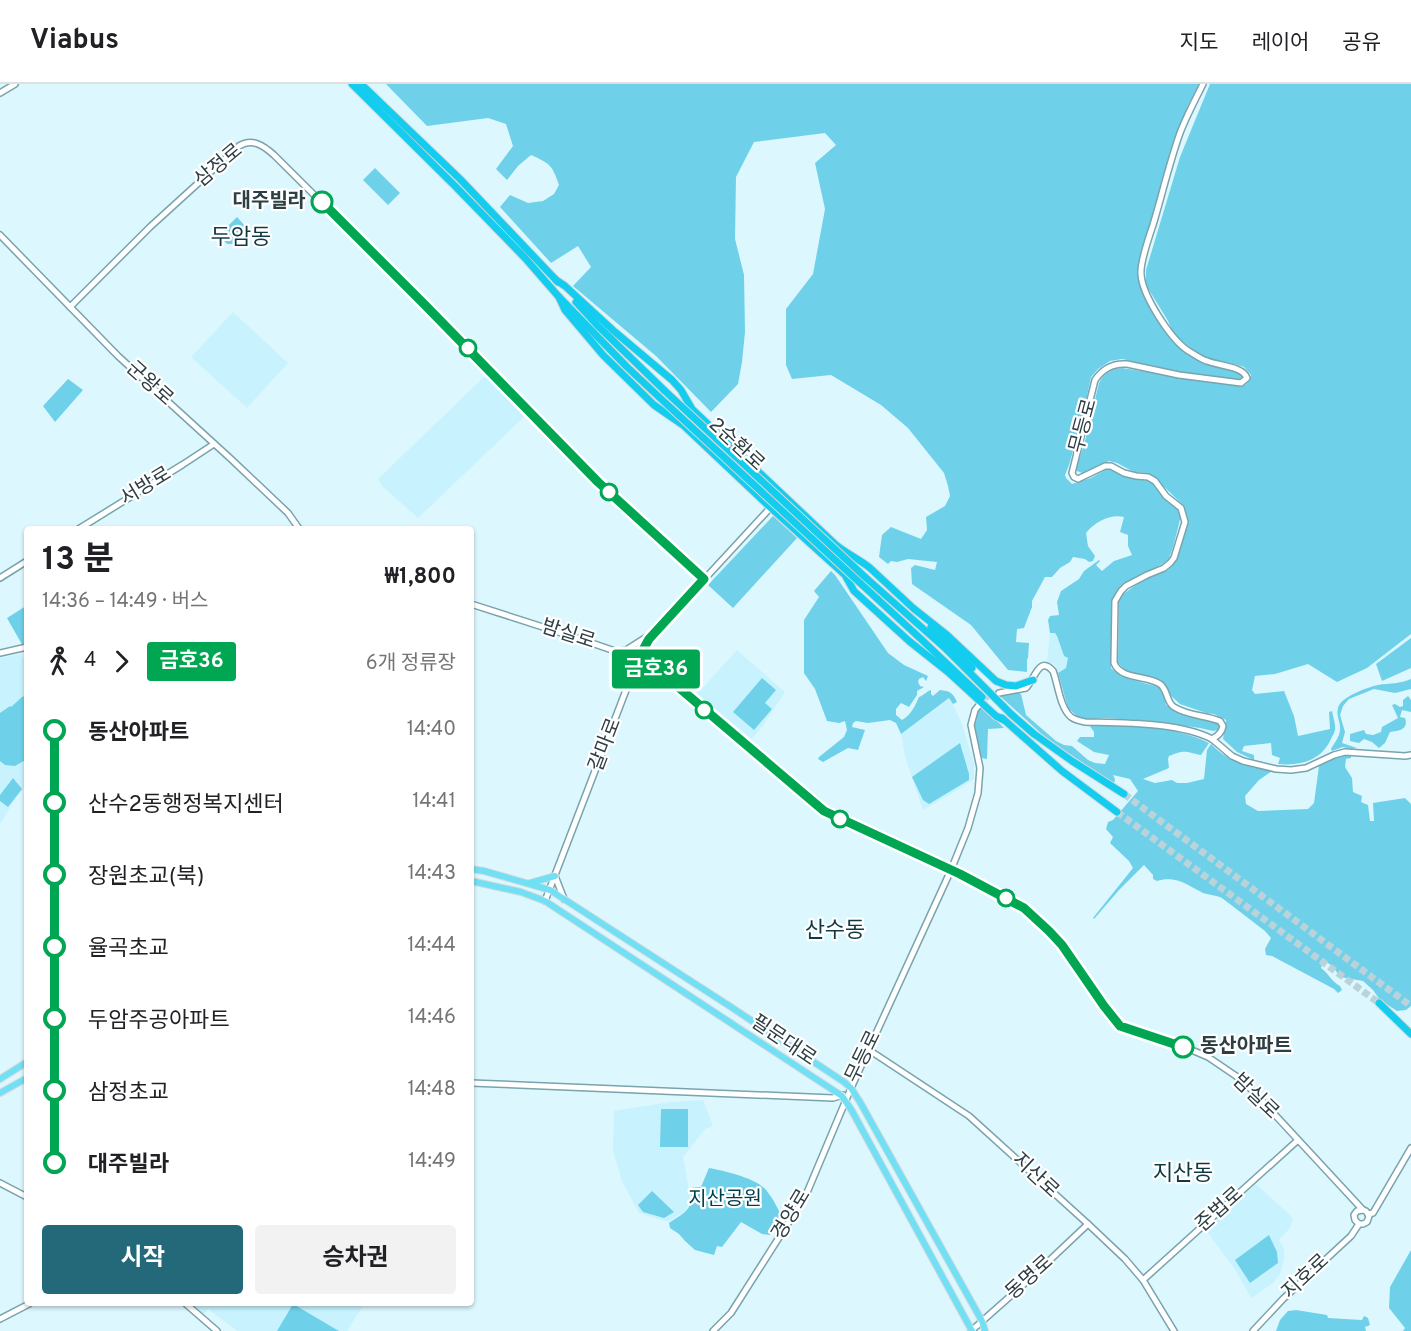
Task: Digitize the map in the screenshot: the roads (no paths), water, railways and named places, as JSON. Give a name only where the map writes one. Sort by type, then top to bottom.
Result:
[{"type":"highway","name":"2순환로","points":[[352,84],[483,208],[555,280],[662,394],[862,579],[1004,720],[1062,771],[1117,812]]},
{"type":"highway","name":"2순환로","points":[[362,84],[422,141],[559,297],[626,366],[662,394]]},
{"type":"highway","points":[[555,280],[565,286],[636,351],[672,380],[692,409],[807,527],[839,554],[857,559]]},
{"type":"highway","points":[[559,297],[565,310],[603,355],[654,405],[704,436],[756,482],[780,497],[848,555],[870,568],[996,681],[1016,686],[1032,680]]},
{"type":"highway","points":[[672,417],[681,410],[686,399]]},
{"type":"highway","points":[[681,423],[845,575],[854,591],[996,716],[1004,720]]},
{"type":"highway","points":[[730,467],[749,475]]},
{"type":"highway","points":[[756,482],[764,501]]},
{"type":"highway","points":[[807,527],[829,538]]},
{"type":"highway","points":[[847,579],[859,565],[870,568]]},
{"type":"highway","name":"2순환로","points":[[862,579],[946,649],[999,697],[1011,714],[1034,734],[1124,794]]},
{"type":"highway","points":[[913,608],[999,697]]},
{"type":"highway","points":[[1378,1003],[1411,1034]]},
{"type":"main road","points":[[0,93],[15,84]]},
{"type":"main road","name":"무등로","points":[[1203,84],[1180,131],[1140,273],[1150,301],[1170,334],[1183,347],[1202,359],[1236,368],[1246,374],[1247,378],[1241,383],[1179,375],[1119,363],[1101,371],[1095,380],[1072,473],[1078,479],[1105,466],[1111,466],[1124,473],[1148,477],[1155,481],[1166,496],[1181,508],[1185,522],[1174,558],[1164,568],[1126,586],[1115,602],[1114,663],[1116,668],[1129,675],[1162,685],[1173,707],[1220,721],[1223,726],[1222,730],[1212,739]]},
{"type":"main road","name":"삼정로","points":[[70,307],[153,224],[239,146],[247,142],[261,145],[274,155],[424,304],[598,482],[704,579]]},
{"type":"main road","name":"군왕로","points":[[0,235],[118,356],[288,513],[297,526]]},
{"type":"main road","name":"서방로","points":[[83,526],[214,444]]},
{"type":"main road","name":"갈마로","points":[[545,901],[644,646],[780,497]]},
{"type":"main road","points":[[0,578],[24,563]]},
{"type":"main road","name":"밤실로","points":[[474,605],[650,663],[824,811],[951,870],[1017,904],[1062,945],[1120,1026],[1194,1050],[1236,1076],[1252,1090],[1363,1210]]},
{"type":"main road","points":[[618,652],[626,650],[655,632]]},
{"type":"main road","points":[[0,653],[24,648]]},
{"type":"main road","points":[[999,697],[1023,690],[1042,665],[1049,667],[1066,710],[1077,720],[1136,723],[1195,732],[1212,739],[1232,756],[1243,761],[1291,770],[1318,764],[1345,752],[1411,755]]},
{"type":"main road","name":"무등로","points":[[851,1088],[968,828],[978,793],[980,768],[971,725],[975,710],[980,704]]},
{"type":"main road","name":"필문대로","points":[[474,869],[550,890],[851,1088],[982,1321],[985,1331]]},
{"type":"main road","points":[[528,883],[555,876],[564,899]]},
{"type":"main road","name":"필문대로","points":[[474,882],[521,892],[545,901],[844,1098],[972,1331]]},
{"type":"main road","name":"지산로","points":[[869,1050],[969,1116],[1088,1224],[1125,1259],[1143,1280],[1174,1331]]},
{"type":"main road","points":[[0,1079],[24,1064]]},
{"type":"main road","points":[[0,1093],[24,1080]]},
{"type":"main road","name":"무등로","points":[[474,1083],[844,1098]]},
{"type":"main road","name":"경양로","points":[[713,1331],[731,1313],[806,1195],[844,1098],[851,1088]]},
{"type":"main road","name":"준법로","points":[[1143,1280],[1298,1140]]},
{"type":"main road","name":"지호로","points":[[1253,1331],[1283,1299],[1351,1236],[1359,1224],[1367,1222],[1368,1214],[1373,1213],[1411,1148]]},
{"type":"main road","points":[[0,1182],[24,1195]]},
{"type":"main road","points":[[1363,1210],[1368,1214]]},
{"type":"main road","name":"지호로","points":[[1359,1224],[1354,1215],[1357,1211],[1363,1210]]},
{"type":"main road","name":"동명로","points":[[972,1331],[1088,1224]]},
{"type":"main road","points":[[0,1319],[25,1306]]},
{"type":"main road","points":[[188,1306],[217,1331]]},
{"type":"tunnel","points":[[980,704],[990,695],[999,693]]},
{"type":"tunnel","points":[[1124,794],[1411,1006]]},
{"type":"tunnel","points":[[1117,812],[1379,1003]]},
{"type":"place","name":"대주빌라","points":[[322,202]]},
{"type":"place","name":"동산아파트","points":[[1183,1047]]},
{"type":"district","name":"두암동","points":[[241,238]]},
{"type":"district","name":"산수동","points":[[835,931]]},
{"type":"district","name":"지산동","points":[[1183,1174]]},
{"type":"park label","name":"지산공원","points":[[725,1200]]}]
